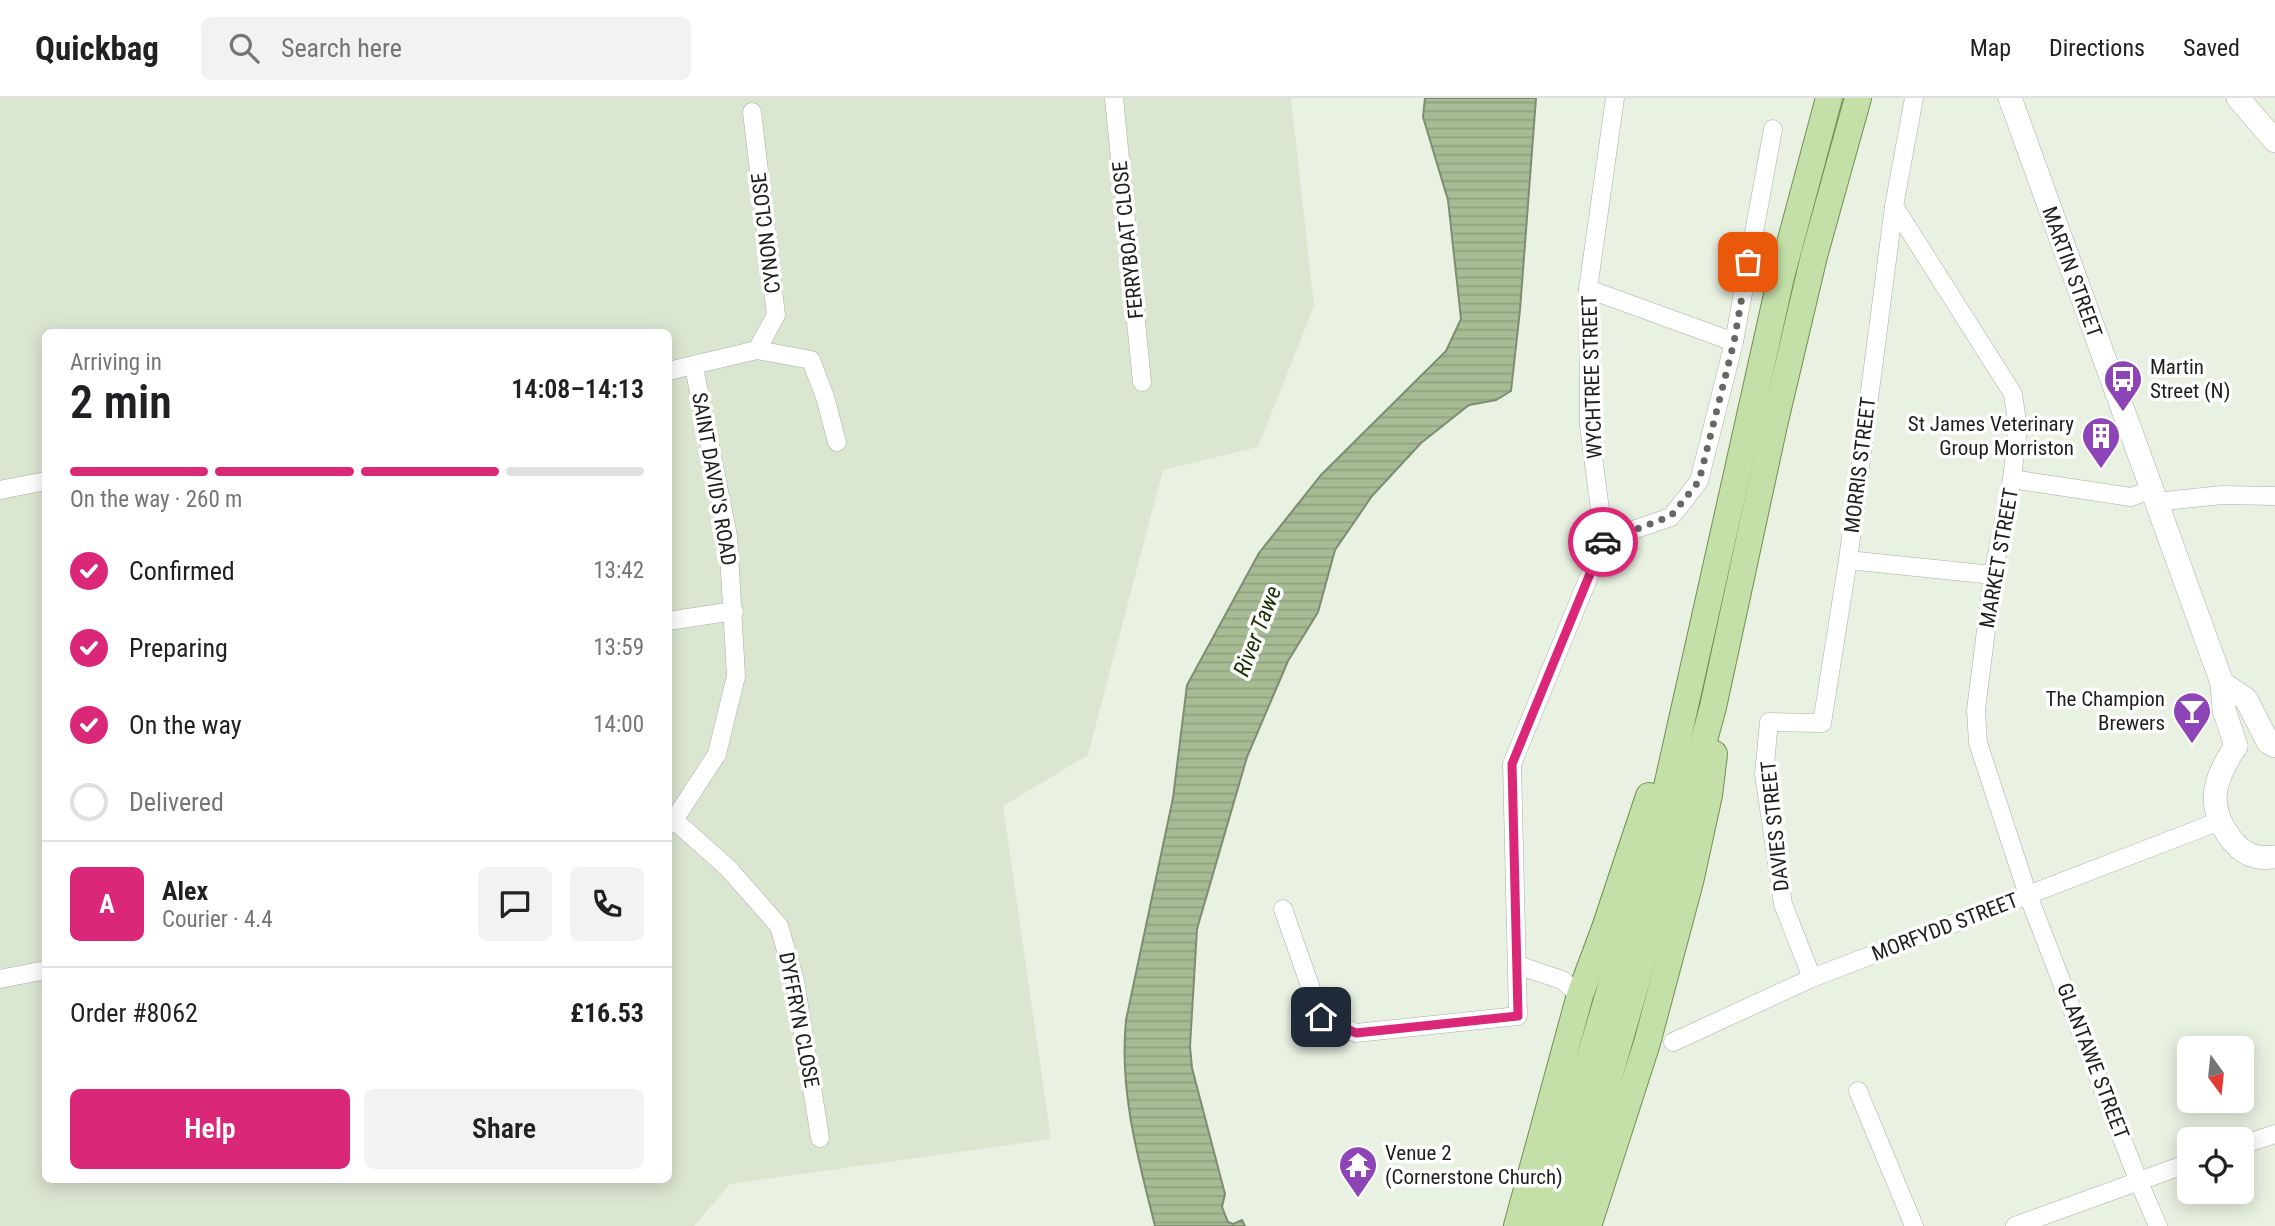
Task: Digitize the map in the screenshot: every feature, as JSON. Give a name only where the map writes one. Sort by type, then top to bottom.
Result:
[{"type":"main road","points":[[1540,1226],[1643,878],[1666,791],[1782,277],[1829,98]]},
{"type":"main road","points":[[1566,1226],[1667,879],[1713,707],[1811,269],[1858,98]]},
{"type":"main road","name":"MARTIN STREET","points":[[2010,98],[2222,683],[2224,710],[2236,746]]},
{"type":"main road","points":[[2238,98],[2275,141]]},
{"type":"main road","points":[[2222,683],[2246,699],[2271,744],[2236,746],[2222,767],[2215,797],[2220,821],[2232,839],[2245,851],[2257,857],[2275,857]]},
{"type":"main road","points":[[1517,1226],[1580,995],[1688,691]]},
{"type":"main road","points":[[1588,1226],[1647,1043],[1690,882],[1709,795],[1715,745],[1713,707]]},
{"type":"street","name":"FERRYBOAT CLOSE","points":[[1114,98],[1142,382]]},
{"type":"street","name":"WYCHTREE STREET","points":[[1283,909],[1321,1017],[1356,1033],[1518,1016],[1512,764],[1604,540],[1589,426],[1588,289],[1615,98]]},
{"type":"street","name":"MORRIS STREET","points":[[1822,723],[1848,560],[1894,206],[1914,98]]},
{"type":"street","name":"CYNON CLOSE","points":[[752,112],[776,315],[757,350]]},
{"type":"street","points":[[1604,540],[1671,516],[1699,481],[1734,342],[1773,130]]},
{"type":"street","name":"MARKET STREET","points":[[1894,206],[2013,394],[2018,428],[2012,479],[1993,576],[1976,710],[1978,743],[2028,895]]},
{"type":"street","points":[[1588,289],[1734,342]]},
{"type":"street","points":[[672,370],[757,350],[811,360],[825,397],[837,443]]},
{"type":"street","name":"SAINT DAVID'S ROAD","points":[[672,821],[717,754],[736,676],[728,536],[694,367]]},
{"type":"street","points":[[2012,479],[2131,497],[2275,496]]},
{"type":"street","points":[[0,490],[42,482]]},
{"type":"street","points":[[1848,560],[1993,576]]},
{"type":"street","points":[[672,620],[734,611]]},
{"type":"street","name":"DAVIES STREET","points":[[1812,978],[1783,904],[1765,774],[1769,722],[1822,723]]},
{"type":"street","name":"MORFYDD STREET","points":[[1673,1042],[1812,978],[2220,821]]},
{"type":"street","name":"DYFFRYN CLOSE","points":[[672,823],[728,868],[779,926],[795,981],[820,1138]]},
{"type":"street","name":"GLANTAWE STREET","points":[[2028,895],[2158,1226]]},
{"type":"street","points":[[1517,965],[1562,980],[1580,995]]},
{"type":"street","points":[[0,979],[42,971]]},
{"type":"street","points":[[1858,1091],[1914,1226]]},
{"type":"street","points":[[2254,1141],[2275,1134]]},
{"type":"street","points":[[2014,1226],[2177,1167]]},
{"type":"shaded area","points":[[0,98],[1291,98],[1314,306],[1258,447],[1163,470],[1088,755],[1003,806],[1051,1139],[730,1184],[694,1226],[0,1226]]},
{"type":"water","name":"River Tawe","points":[[1425,98],[1536,98],[1511,391],[1496,400],[1469,405],[1421,443],[1372,496],[1335,550],[1318,612],[1288,661],[1247,757],[1197,929],[1190,1046],[1192,1068],[1225,1194],[1222,1207],[1228,1222],[1233,1224],[1242,1220],[1245,1226],[1155,1226],[1128,1098],[1125,1073],[1126,1020],[1173,798],[1187,685],[1259,553],[1321,475],[1446,351],[1461,319],[1448,200],[1423,117]]},
{"type":"way so far","points":[[1603,542],[1671,516],[1699,481],[1734,342],[1748,262]]},
{"type":"place","name":"Martin Street (N)","points":[[2123,413]]},
{"type":"place","name":"St James Veterinary Group Morriston","points":[[2101,470]]},
{"type":"place","name":"The Champion Brewers","points":[[2192,745]]},
{"type":"place","name":"Venue 2 (Cornerstone Church)","points":[[1358,1199]]},
{"type":"route","points":[[1321,1017],[1356,1033],[1518,1016],[1512,764],[1603,542]]}]
